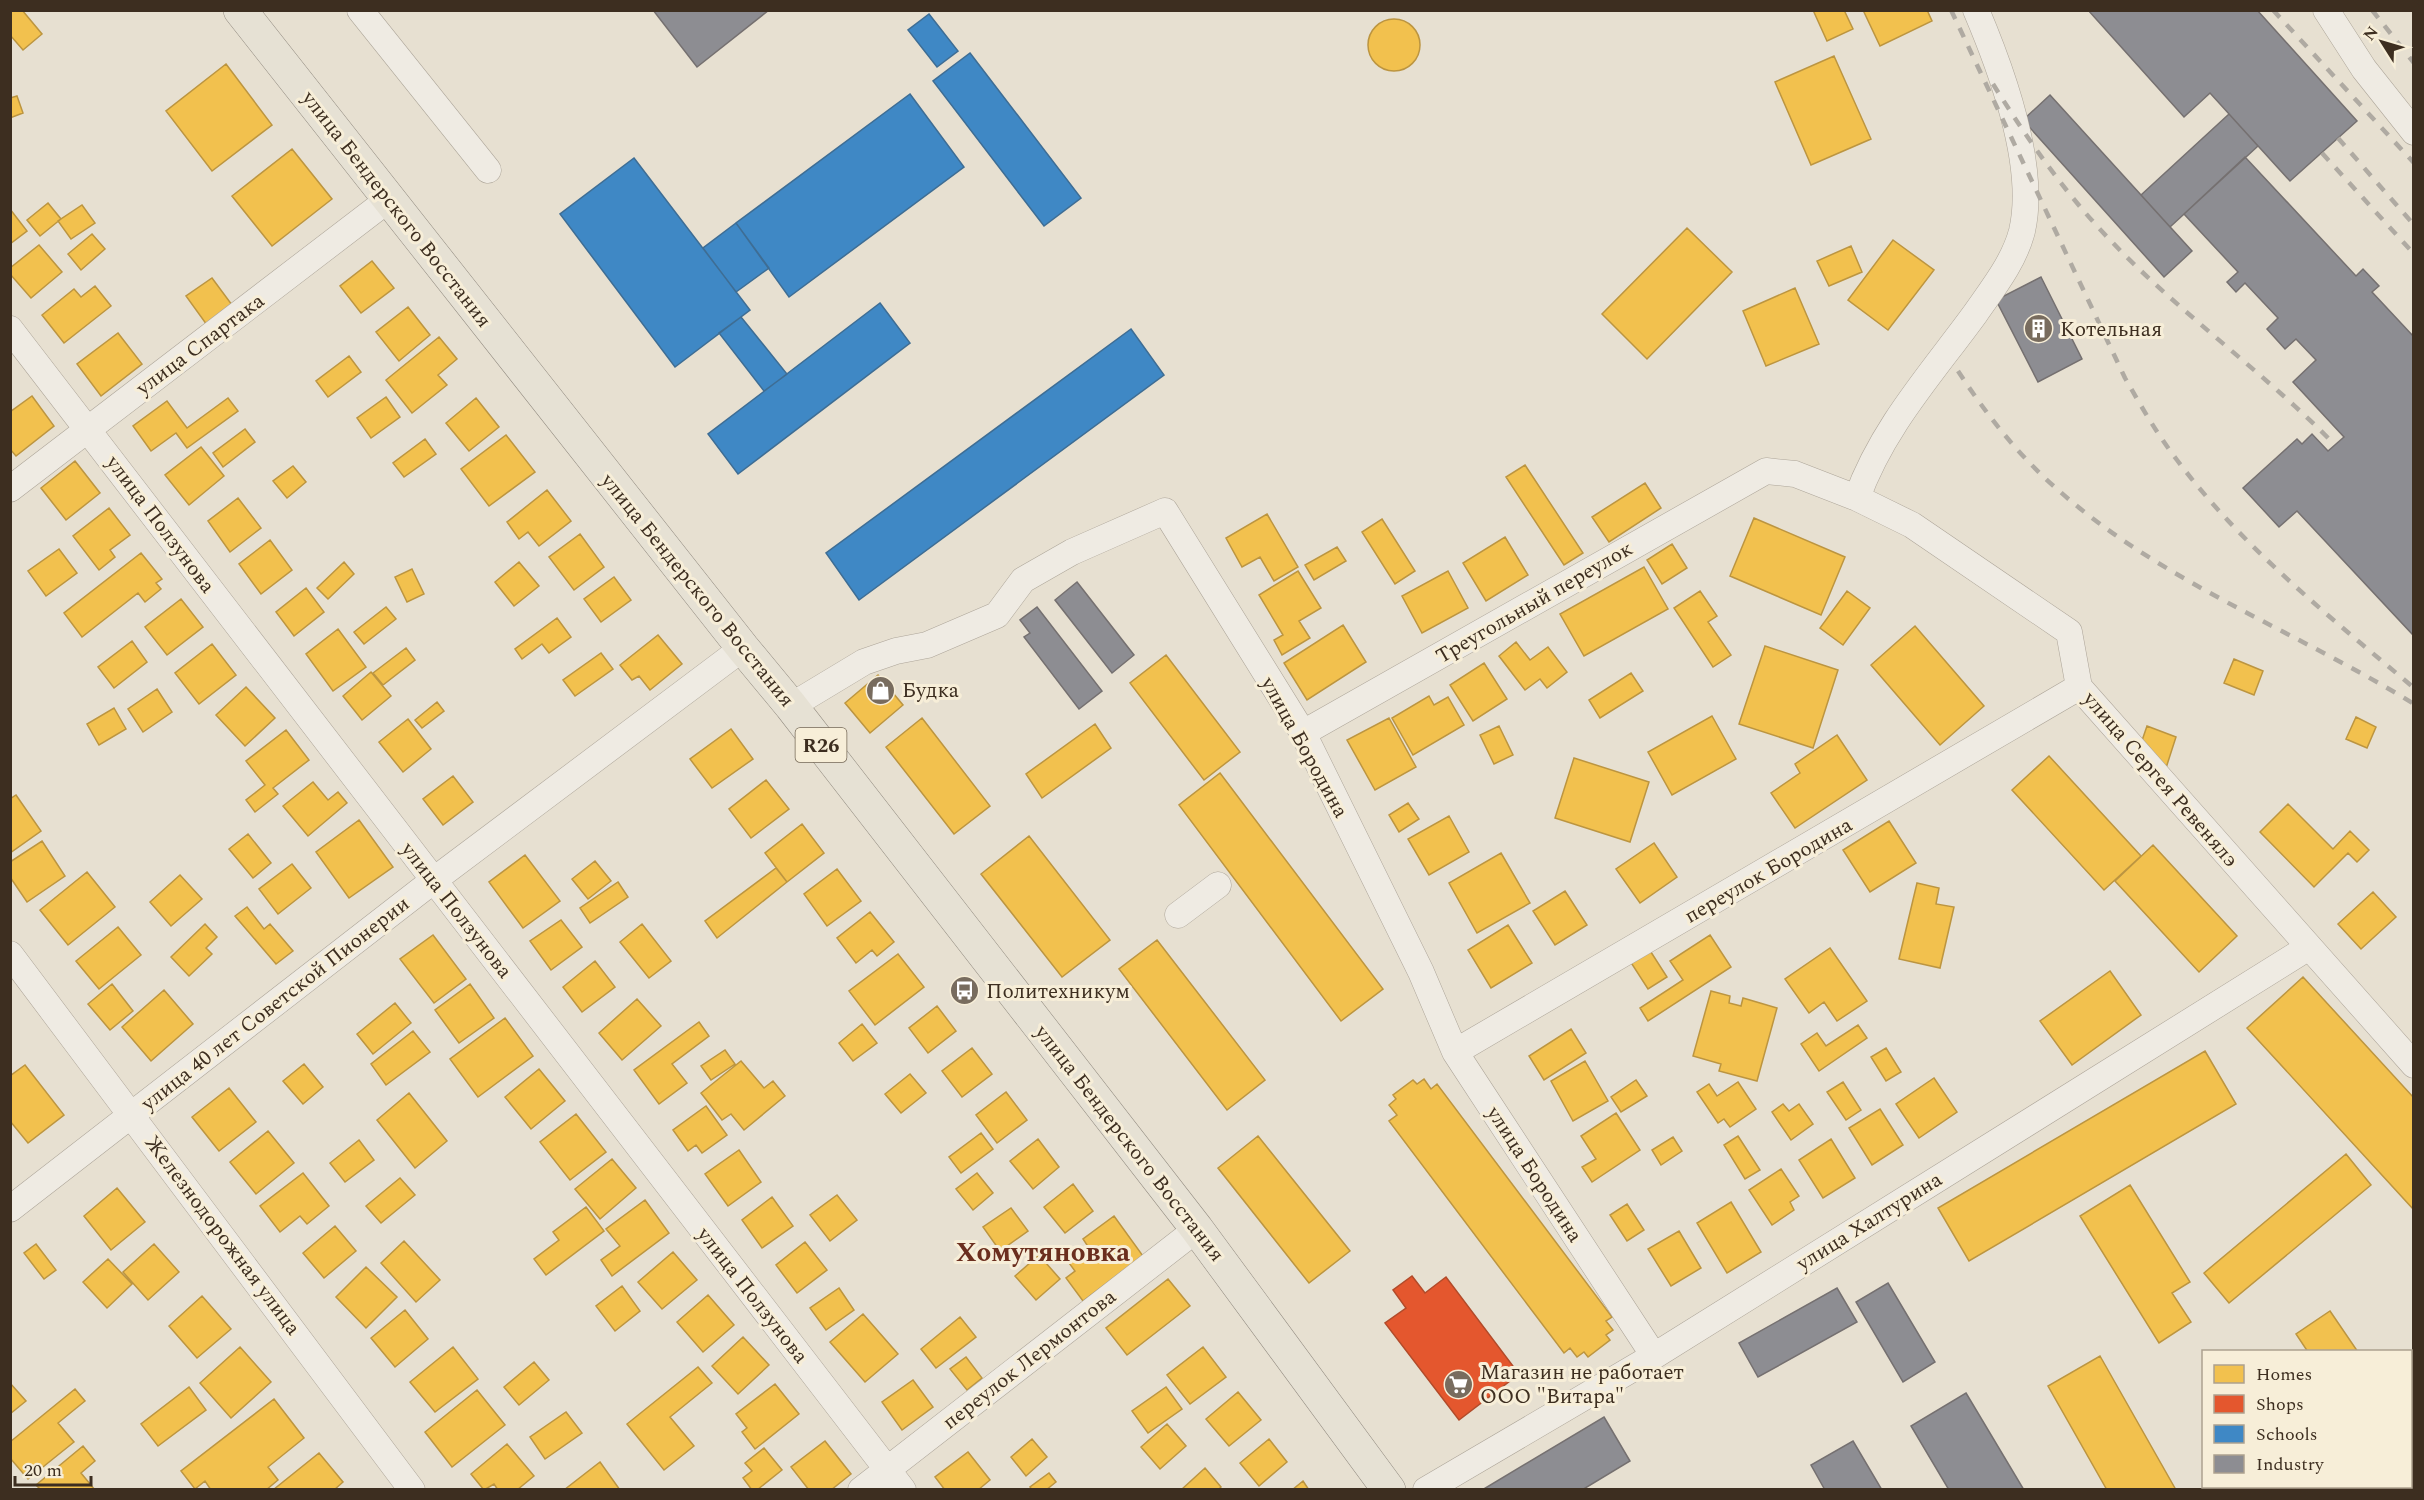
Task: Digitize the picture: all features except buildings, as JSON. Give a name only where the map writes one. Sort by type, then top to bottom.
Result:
[{"type":"main road","name":"улица Бендерского Восстания","points":[[240,10],[791,706],[1197,1229],[1389,1490]]},
{"type":"street","points":[[360,10],[488,170]]},
{"type":"street","points":[[1857,498],[1867,471],[1897,418],[1998,280],[2016,249],[2022,233],[2026,199],[2025,168],[1996,62],[1976,10]]},
{"type":"street","points":[[2326,10],[2364,69],[2414,132]]},
{"type":"street","name":"улица Спартака","points":[[10,489],[389,199]]},
{"type":"street","name":"улица Ползунова","points":[[10,329],[903,1490]]},
{"type":"street","name":"улица Сергея Ревенялэ","points":[[1766,471],[1795,474],[1857,498],[1912,525],[2069,632],[2079,687],[2414,1065]]},
{"type":"street","name":"Треугольный переулок","points":[[1303,733],[1766,471]]},
{"type":"street","name":"улица Бородина","points":[[791,706],[864,662],[896,651],[927,645],[997,615],[1023,580],[1072,552],[1165,511],[1303,733],[1421,972],[1455,1052],[1654,1356]]},
{"type":"street","name":"улица 40 лет Советской Пионерии","points":[[10,1209],[434,880],[743,648]]},
{"type":"street","name":"переулок Бородина","points":[[1455,1052],[2079,687]]},
{"type":"street","points":[[1178,915],[1218,885]]},
{"type":"street","name":"улица Халтурина","points":[[1426,1490],[1654,1356],[2308,947]]},
{"type":"street","name":"Железнодорожная улица","points":[[10,954],[412,1490]]},
{"type":"street","name":"переулок Лермонтова","points":[[861,1490],[1197,1229]]},
{"type":"railway","points":[[1951,10],[2125,378],[2163,440],[2203,492],[2259,552],[2320,608],[2414,688]]},
{"type":"railway","points":[[2273,10],[2414,163]]},
{"type":"railway","points":[[2372,10],[2414,63]]},
{"type":"railway","points":[[1993,84],[2048,166],[2079,206],[2113,243],[2167,295],[2280,393],[2335,445]]},
{"type":"railway","points":[[2338,138],[2414,225]]},
{"type":"railway","points":[[2322,153],[2414,254]]},
{"type":"railway","points":[[1958,371],[1991,418],[2016,448],[2057,489],[2097,522],[2140,552],[2185,579],[2414,704]]},
{"type":"place","name":"Котельная","points":[[2039,329]]},
{"type":"place","name":"Будка","points":[[881,690]]},
{"type":"place","name":"Политехникум","points":[[965,991]]},
{"type":"place","name":"Магазин не работает ООО \"Витара\"","points":[[1459,1384]]},
{"type":"district","name":"Хомутяновка","points":[[1043,1252]]}]
